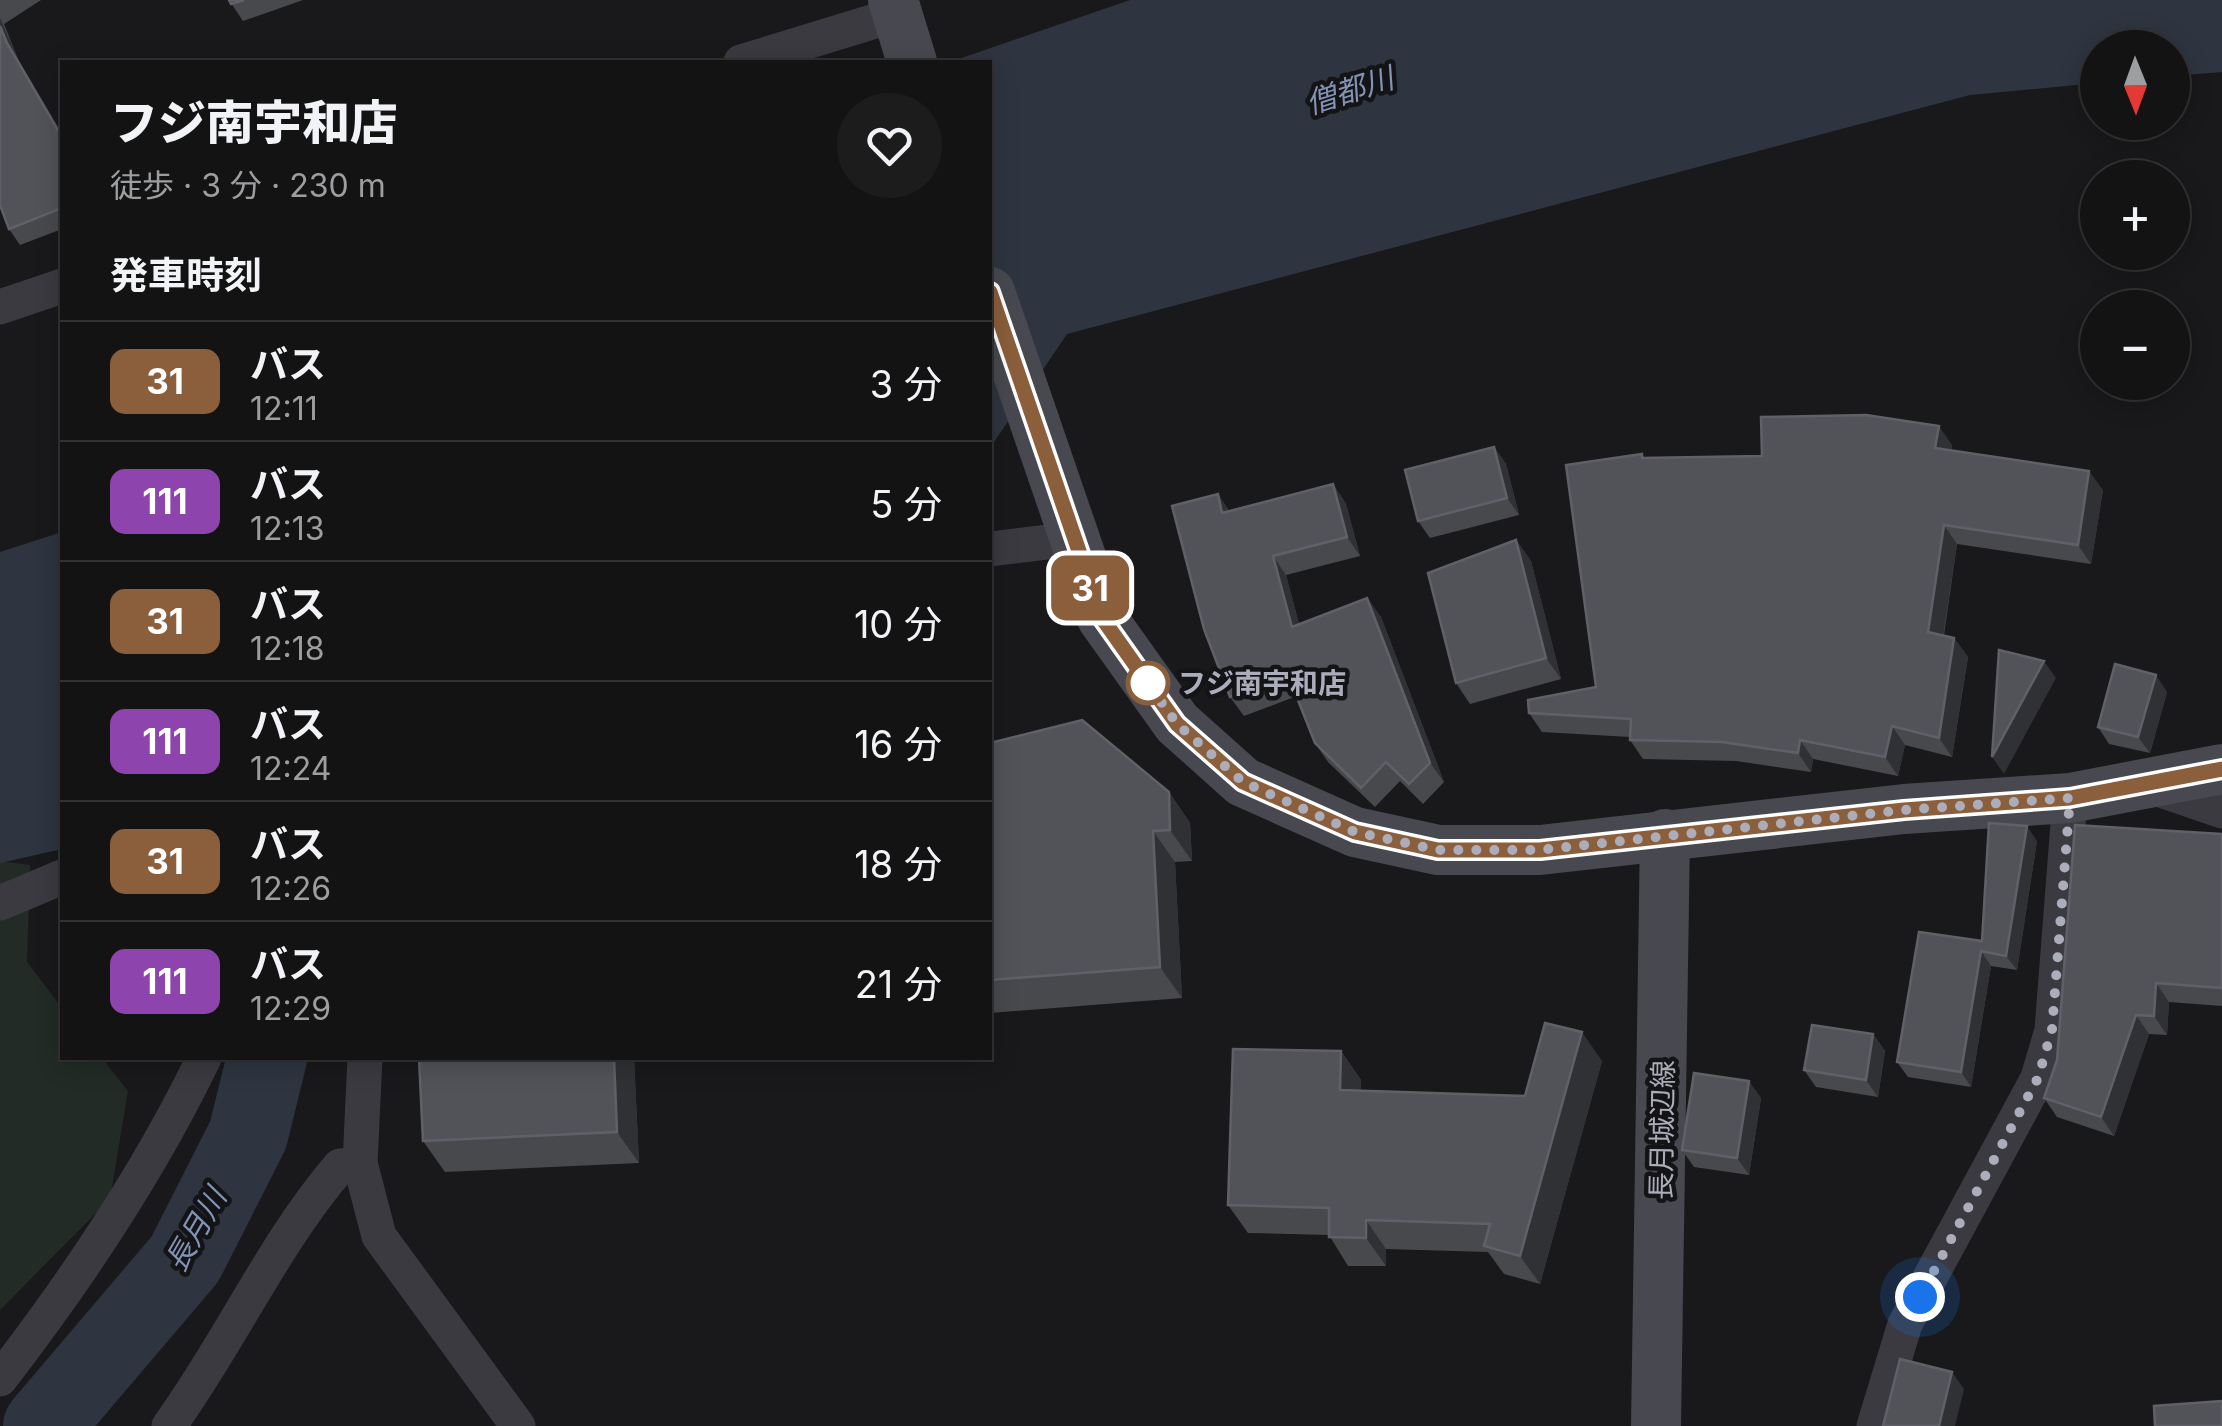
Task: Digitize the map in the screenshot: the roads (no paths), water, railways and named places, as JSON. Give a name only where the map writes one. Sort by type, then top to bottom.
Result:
[{"type":"main road","points":[[992,298],[1102,618],[1177,724],[1243,782],[1355,832],[1438,850],[1540,850],[1665,834],[2070,798],[2222,769]]},
{"type":"main road","name":"長月城辺線","points":[[1656,1426],[1665,834]]},
{"type":"street","points":[[752,60],[902,29]]},
{"type":"street","points":[[0,307],[60,287]]},
{"type":"street","points":[[992,548],[1067,521]]},
{"type":"street","points":[[2143,784],[2222,812]]},
{"type":"street","points":[[1874,1426],[1905,1324],[2038,1078],[2052,1030],[2070,798]]},
{"type":"street","points":[[0,903],[60,878]]},
{"type":"street","points":[[0,1379],[56,1306],[166,1136],[203,1060]]},
{"type":"street","points":[[365,1060],[360,1162],[379,1236],[518,1426]]},
{"type":"street","points":[[169,1426],[208,1372],[314,1197],[340,1166],[360,1162]]},
{"type":"water","name":"僧都川","points":[[1130,0],[2222,0],[2222,72],[2190,75],[2190,30],[2080,30],[2080,85],[1970,95],[1067,334],[992,445],[992,60],[956,60]]},
{"type":"water","points":[[60,533],[60,849],[0,863],[0,552]]},
{"type":"waterway","name":"長月川","points":[[43,1426],[185,1259],[248,1135],[267,1060]]},
{"type":"place","name":"フジ南宇和店","points":[[1148,683]]}]
